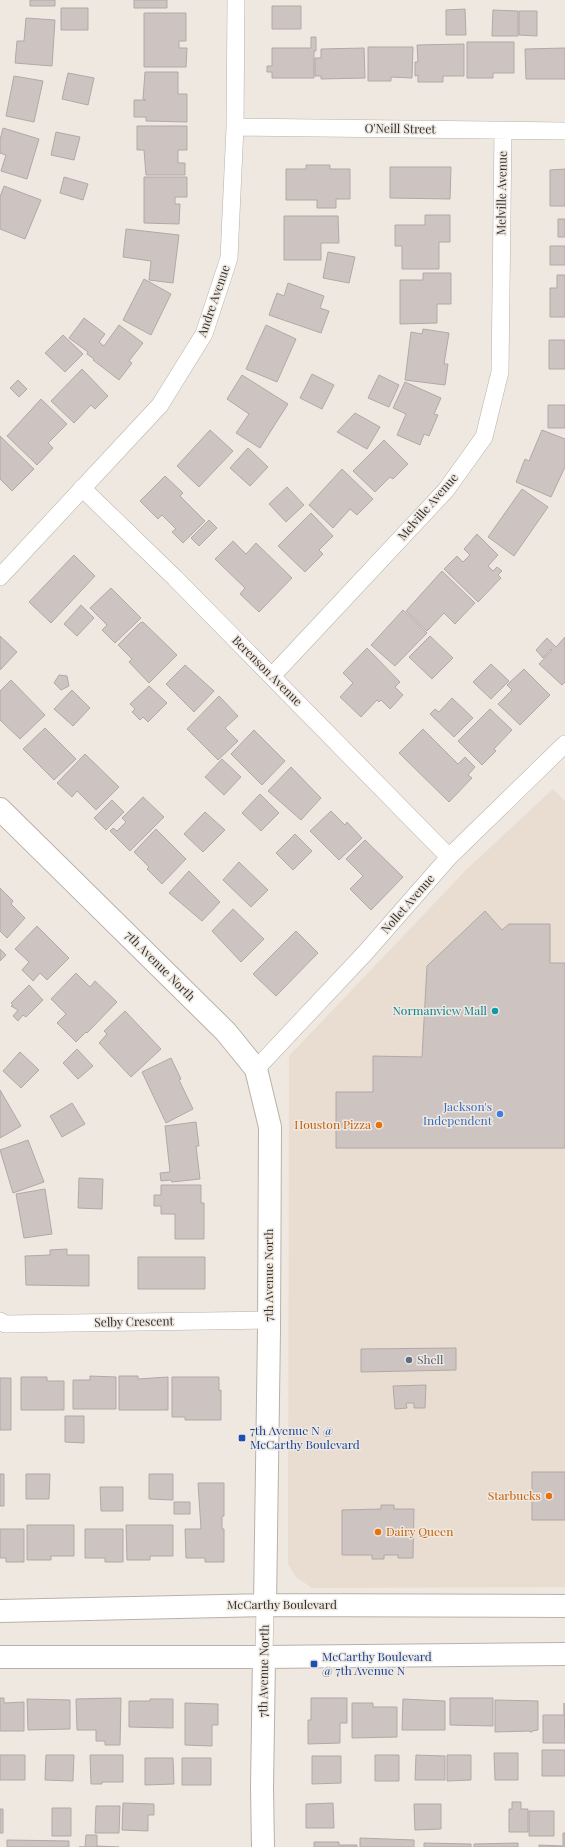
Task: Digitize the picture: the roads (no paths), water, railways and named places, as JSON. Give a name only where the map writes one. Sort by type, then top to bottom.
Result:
[{"type":"main road","name":"7th Avenue North","points":[[0,809],[226,1032],[256,1069],[270,1127],[265,1605]]},
{"type":"main road","name":"McCarthy Boulevard","points":[[0,1611],[265,1605],[565,1606]]},
{"type":"main road","points":[[0,1657],[264,1657],[565,1654]]},
{"type":"main road","name":"7th Avenue North","points":[[262,1847],[264,1657]]},
{"type":"street","name":"Andre Avenue","points":[[0,577],[160,405],[204,334],[229,258],[235,127],[236,0]]},
{"type":"street","name":"O'Neill Street","points":[[235,127],[565,131]]},
{"type":"street","name":"Melville Avenue","points":[[272,676],[446,490],[484,437],[500,372],[503,131]]},
{"type":"street","name":"Berenson Avenue","points":[[82,488],[272,676],[449,857]]},
{"type":"street","name":"Nollet Avenue","points":[[256,1069],[366,952],[449,857],[565,744]]},
{"type":"street","name":"Selby Crescent","points":[[0,1321],[5,1324],[269,1320]]},
{"type":"street","name":"7th Avenue North","points":[[264,1657],[265,1605]]},
{"type":"place","name":"Normanview Mall","points":[[495,1011]]},
{"type":"place","name":"Jackson's Independent","points":[[500,1114]]},
{"type":"place","name":"Houston Pizza","points":[[379,1125]]},
{"type":"place","name":"Shell","points":[[409,1360]]},
{"type":"place","name":"7th Avenue N @ McCarthy Boulevard","points":[[242,1438]]},
{"type":"place","name":"Starbucks","points":[[549,1496]]},
{"type":"place","name":"Dairy Queen","points":[[378,1532]]},
{"type":"place","name":"McCarthy Boulevard @ 7th Avenue N","points":[[314,1664]]}]
